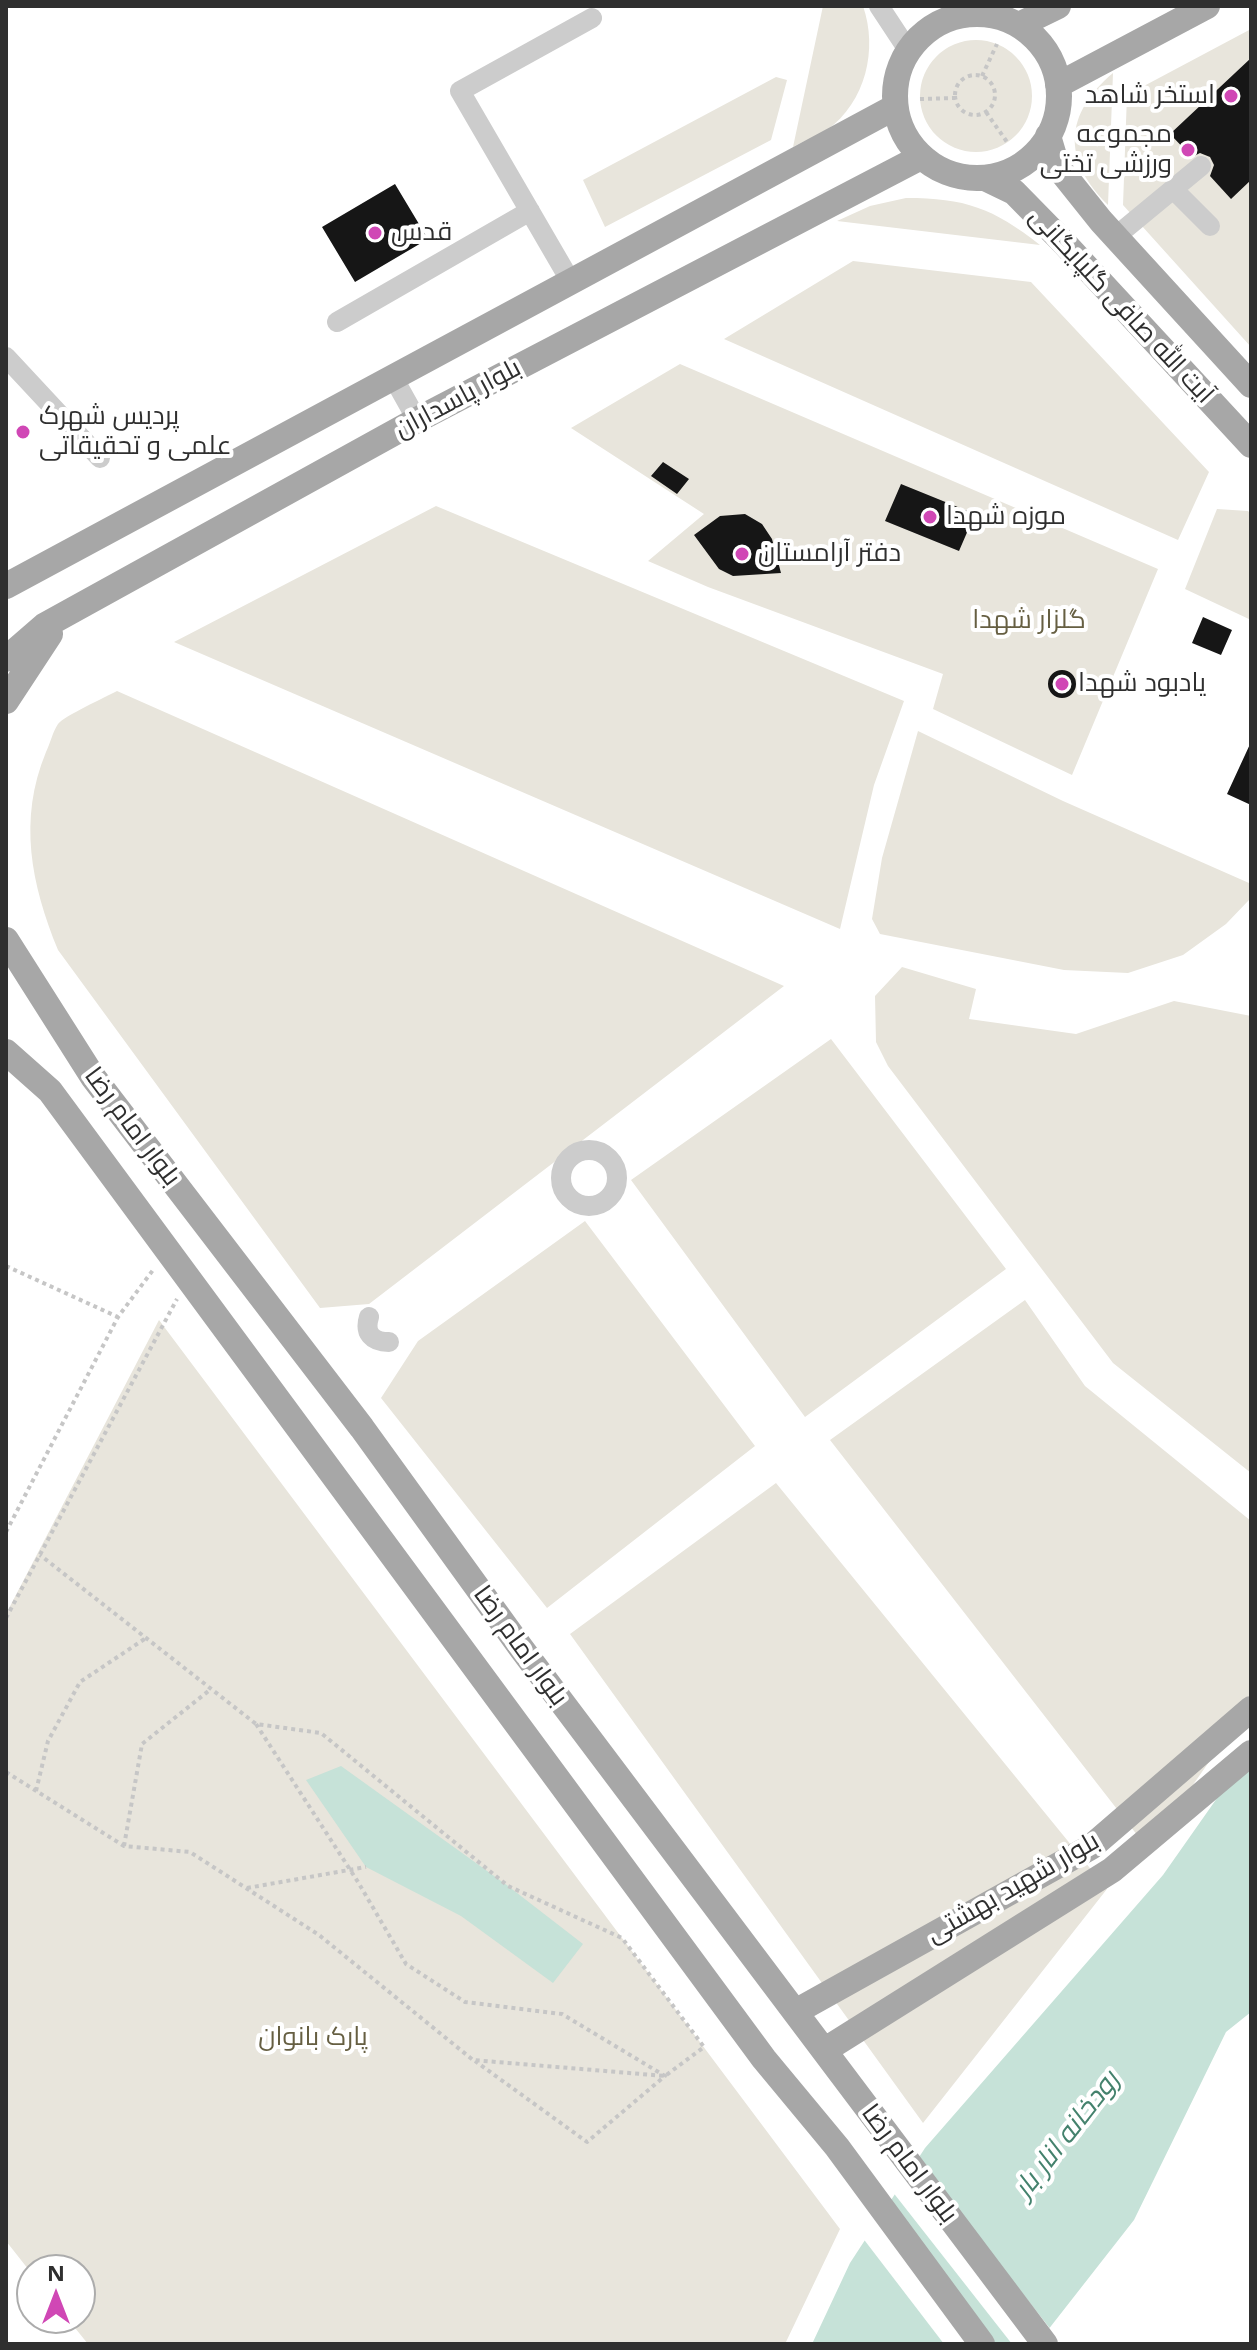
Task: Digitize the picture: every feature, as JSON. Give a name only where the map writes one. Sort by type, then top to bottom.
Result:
[{"type":"main road","points":[[1019,25],[1058,6]]},
{"type":"main road","points":[[1058,85],[1207,6]]},
{"type":"main road","points":[[964,10],[1019,25],[1038,41],[1051,61],[1058,85],[1057,111],[1048,136],[1032,157],[1010,171],[985,178],[962,177],[940,169],[921,157],[904,134],[895,107],[899,68],[908,50],[924,33],[964,10]]},
{"type":"main road","name":"بلوار پاسداران","points":[[6,586],[895,107]]},
{"type":"main road","name":"آیت الله صافی گلپایگانی","points":[[1048,136],[1057,166],[1115,237],[1251,385]]},
{"type":"main road","name":"بلوار پاسداران","points":[[6,659],[44,626],[417,420],[921,157]]},
{"type":"main road","name":"آیت الله صافی گلپایگانی","points":[[985,178],[1014,192],[1251,445]]},
{"type":"main road","points":[[6,701],[64,615]]},
{"type":"main road","name":"بلوار امام رضا","points":[[6,940],[93,1077],[352,1415],[521,1648],[1045,2344]]},
{"type":"main road","name":"بلوار امام رضا","points":[[6,1052],[50,1091],[756,2048],[837,2147],[982,2344]]},
{"type":"main road","name":"بلوار شهید بهشتی","points":[[795,2012],[1091,1847],[1251,1709]]},
{"type":"main road","name":"بلوار شهید بهشتی","points":[[825,2050],[1112,1870],[1251,1753]]},
{"type":"street","points":[[879,6],[908,50]]},
{"type":"street","points":[[571,282],[541,244],[530,211],[460,91],[592,18]]},
{"type":"street","points":[[1115,237],[1201,166]]},
{"type":"street","points":[[1173,189],[1210,226]]},
{"type":"street","points":[[337,322],[530,211]]},
{"type":"street","points":[[6,357],[100,458]]},
{"type":"street","points":[[393,377],[417,420]]},
{"type":"street","points":[[369,1317],[366,1326],[370,1336],[378,1342],[389,1342]]},
{"type":"path","points":[[982,76],[997,44]]},
{"type":"path","points":[[974,75],[982,76],[993,85],[992,107],[986,112],[970,115],[957,105],[954,98],[959,82],[974,75]]},
{"type":"path","points":[[920,99],[954,98]]},
{"type":"path","points":[[986,112],[1007,142]]},
{"type":"path","points":[[6,1532],[118,1317],[167,1251]]},
{"type":"path","points":[[6,1266],[118,1317]]},
{"type":"path","points":[[6,1618],[188,1279]]},
{"type":"path","points":[[40,1555],[256,1724],[358,1882],[406,1964],[465,2002],[562,2014],[665,2076]]},
{"type":"path","points":[[36,1791],[48,1741],[80,1682],[146,1638]]},
{"type":"path","points":[[124,1846],[142,1744],[211,1689]]},
{"type":"path","points":[[6,1772],[124,1846],[190,1852],[319,1935],[473,2060],[587,2142],[704,2047],[622,1938],[508,1886],[321,1733],[256,1724]]},
{"type":"path","points":[[246,1888],[366,1867]]},
{"type":"path","points":[[473,2060],[665,2076]]},
{"type":"green space","points":[[823,6],[863,6],[869,40],[865,74],[851,105],[840,118],[823,132],[793,147]]},
{"type":"green space","name":"مجموعه ورزشی تختی","points":[[1251,29],[1251,347],[1123,205],[1127,95]]},
{"type":"green space","points":[[976,40],[997,45],[1015,57],[1027,75],[1032,96],[1027,117],[1015,135],[997,147],[976,152],[955,147],[937,135],[925,117],[920,96],[925,75],[937,57],[955,45]]},
{"type":"green space","points":[[1113,73],[1108,205],[1082,171],[1075,138],[1085,105]]},
{"type":"green space","points":[[776,77],[787,80],[771,140],[605,227],[583,180]]},
{"type":"green space","points":[[906,198],[945,200],[978,208],[1008,222],[1040,245],[837,221],[870,206]]},
{"type":"green space","points":[[853,261],[1031,282],[1209,472],[1178,540],[724,339]]},
{"type":"green space","name":"گلزار شهدا","points":[[680,364],[1158,569],[1072,775],[933,709],[943,674],[708,587],[648,561],[704,514],[571,428]]},
{"type":"green space","points":[[436,506],[904,701],[874,785],[840,929],[174,642]]},
{"type":"green space","points":[[1217,509],[1248,511],[1251,514],[1251,620],[1185,589]]},
{"type":"green space","points":[[117,691],[784,986],[369,1304],[320,1308],[58,950],[41,901],[31,852],[30,827],[37,777],[46,752],[58,724]]},
{"type":"green space","points":[[918,731],[1063,801],[1249,883],[1249,900],[1226,924],[1183,955],[1128,973],[1064,970],[880,934],[872,919],[882,858]]},
{"type":"green space","points":[[902,967],[976,989],[969,1019],[1076,1034],[1174,1001],[1251,1016],[1251,1473],[1113,1363],[888,1066],[876,1042],[875,996]]},
{"type":"green space","points":[[831,1039],[1006,1269],[805,1417],[631,1180]]},
{"type":"green space","points":[[585,1221],[755,1446],[547,1608],[381,1398],[418,1341]]},
{"type":"green space","points":[[1025,1300],[1085,1386],[1251,1521],[1251,1702],[1148,1849],[830,1440]]},
{"type":"green space","name":"پارک بانوان","points":[[159,1320],[840,2229],[785,2344],[88,2344],[80,2334],[96,2334],[96,2254],[16,2254],[6,2241],[6,1614]]},
{"type":"green space","points":[[776,1483],[1107,1889],[923,2123],[570,1634]]},
{"type":"water","name":"رودخانه انار بار","points":[[1251,1743],[1251,2012],[1226,2032],[1134,2220],[1037,2344],[812,2344],[850,2263],[925,2148],[1163,1875],[1241,1764]]},
{"type":"water","points":[[341,1766],[583,1944],[553,1983],[461,1916],[366,1867],[306,1780]]},
{"type":"pier","points":[[915,2156],[1052,2331],[1042,2344],[1012,2344],[892,2191]]},
{"type":"pier","points":[[883,2205],[989,2344],[944,2344],[862,2237]]},
{"type":"building","name":"استخر شاهد","points":[[1251,58],[1251,180],[1231,199],[1210,176],[1214,165],[1210,157],[1200,153],[1192,157],[1170,134]]},
{"type":"building","name":"قدس","points":[[395,184],[428,239],[355,282],[322,227]]},
{"type":"building","points":[[663,462],[689,479],[677,494],[651,476]]},
{"type":"building","name":"موزه شهدا","points":[[901,484],[975,514],[959,551],[885,521]]},
{"type":"building","name":"دفتر آرامستان","points":[[745,514],[762,524],[772,539],[781,573],[733,576],[719,569],[694,535],[720,516]]},
{"type":"building","points":[[1203,617],[1232,630],[1221,655],[1192,643]]},
{"type":"building","name":"یادبود شهدا","points":[[1062,670],[1072,674],[1076,684],[1072,694],[1062,698],[1052,694],[1048,684],[1052,674]]},
{"type":"building","points":[[1251,742],[1251,805],[1227,794]]},
{"type":"place","name":"استخر شاهد","points":[[1231,96]]},
{"type":"place","name":"مجموعه ورزشی تختی","points":[[1188,150]]},
{"type":"place","name":"قدس","points":[[375,233]]},
{"type":"place","name":"پردیس شهرک علمی و تحقیقاتی","points":[[23,432]]},
{"type":"place","name":"موزه شهدا","points":[[930,517]]},
{"type":"place","name":"دفتر آرامستان","points":[[742,554]]},
{"type":"place","name":"یادبود شهدا","points":[[1062,684]]}]
